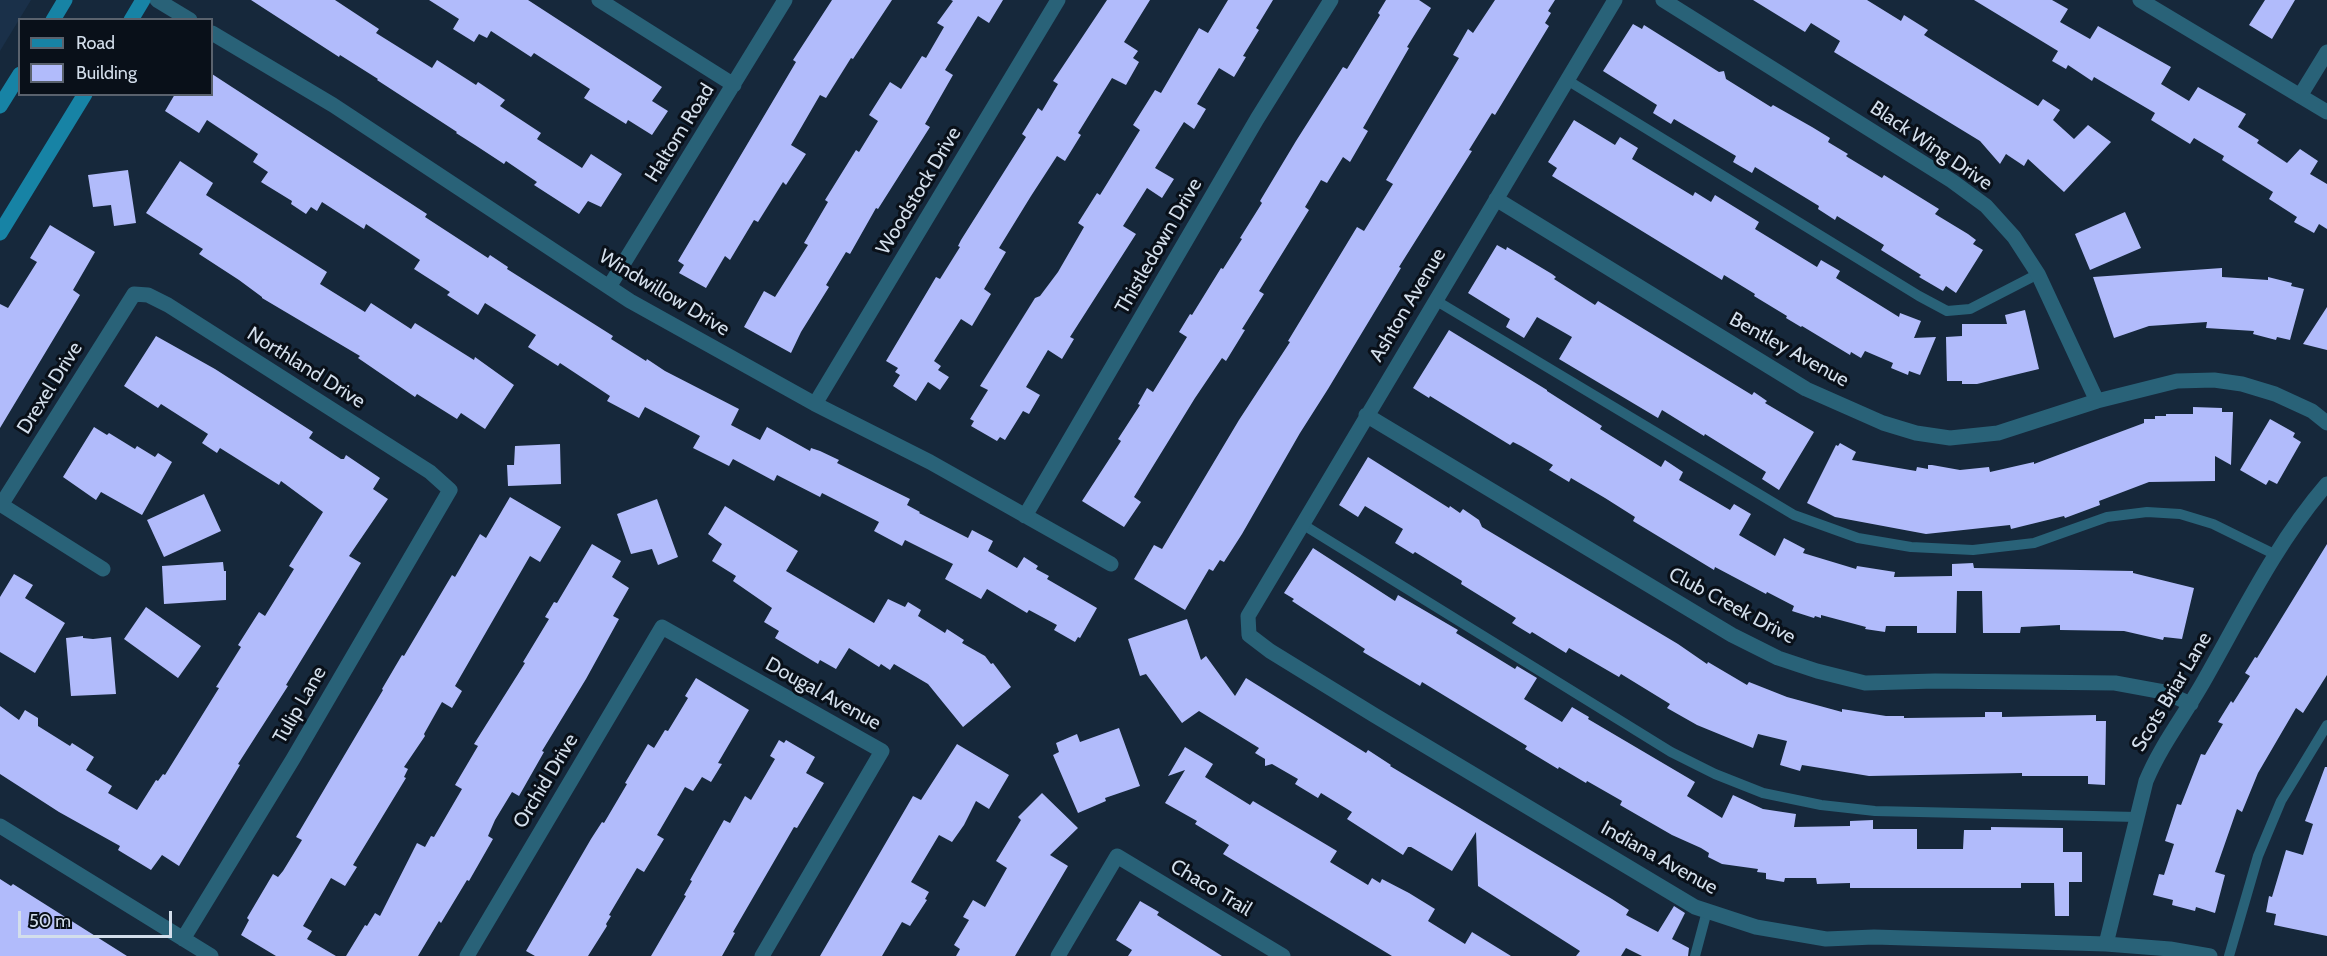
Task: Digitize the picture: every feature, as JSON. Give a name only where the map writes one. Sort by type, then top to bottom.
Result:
[{"type":"main road","points":[[54,18],[65,0]]},
{"type":"main road","points":[[132,18],[143,0]]},
{"type":"main road","points":[[2,99],[18,77]]},
{"type":"main road","points":[[0,233],[84,96]]},
{"type":"street","points":[[157,0],[187,18]]},
{"type":"street","points":[[599,0],[734,85]]},
{"type":"street","name":"Haltom Road","points":[[609,287],[785,0]]},
{"type":"street","name":"Woodstock Drive","points":[[815,404],[1058,0]]},
{"type":"street","name":"Thistledown Drive","points":[[1025,516],[1257,119],[1331,0]]},
{"type":"street","name":"Ashton Avenue","points":[[1249,635],[1248,616],[1616,0]]},
{"type":"street","name":"Black Wing Drive","points":[[1663,0],[1952,181],[1986,206],[2014,237],[2038,274],[2097,401]]},
{"type":"street","points":[[2140,0],[2327,112]]},
{"type":"street","name":"Windwillow Drive","points":[[213,34],[333,105],[640,307],[815,404],[930,462],[1111,564]]},
{"type":"street","points":[[2300,96],[2327,52]]},
{"type":"street","name":"Bentley Avenue","points":[[1496,199],[1806,389],[1883,423],[1916,433],[1950,438],[1998,433],[2097,401],[2177,381],[2214,380],[2242,384],[2275,394],[2312,411],[2327,423]]},
{"type":"street","name":"Northland Drive","points":[[134,294],[148,296],[178,311],[430,472],[450,490]]},
{"type":"street","name":"Drexel Drive","points":[[0,505],[134,294]]},
{"type":"street","name":"Club Creek Drive","points":[[1366,415],[1732,635],[1778,658],[1865,683],[1935,681],[2115,683],[2164,692],[2191,704]]},
{"type":"street","name":"Scots Briar Lane","points":[[2106,944],[2146,780],[2153,763],[2191,704],[2276,555],[2327,484]]},
{"type":"street","name":"Tulip Lane","points":[[183,939],[293,759],[450,490]]},
{"type":"street","points":[[0,505],[103,569]]},
{"type":"street","name":"Orchid Drive","points":[[467,956],[662,627]]},
{"type":"street","name":"Dougal Avenue","points":[[662,627],[882,751],[762,956]]},
{"type":"street","name":"Indiana Avenue","points":[[1249,635],[1270,651],[1374,715],[1695,907],[1756,927],[1826,939],[1874,937],[2106,944],[2170,949],[2210,956]]},
{"type":"street","points":[[0,826],[211,956]]},
{"type":"street","name":"Chaco Trail","points":[[1058,956],[1117,856],[1283,956]]},
{"type":"lane","points":[[1567,80],[1947,311],[1970,309],[2038,274]]},
{"type":"lane","points":[[1435,300],[1794,515],[1858,538],[1911,547],[1973,550],[2034,543],[2107,517],[2147,512],[2180,514],[2213,524],[2276,555]]},
{"type":"lane","points":[[1302,524],[1671,752],[1715,774],[1763,793],[1821,805],[1875,811],[2137,817]]},
{"type":"lane","points":[[2229,956],[2258,856],[2281,801],[2327,725]]},
{"type":"lane","points":[[1695,956],[1707,911]]},
{"type":"shaded area","points":[[0,0],[31,0],[18,18],[0,51]]},
{"type":"building","points":[[251,0],[335,0],[379,29],[376,33],[432,68],[437,60],[476,85],[478,82],[505,100],[500,106],[541,133],[537,139],[582,168],[591,154],[622,174],[601,207],[588,201],[579,214],[534,185],[537,182],[506,161],[504,164],[378,79],[340,55],[339,57]]},
{"type":"building","points":[[429,0],[528,0],[662,87],[652,101],[668,111],[652,135],[628,120],[626,124],[584,98],[590,89],[534,53],[531,57],[491,31],[487,38],[479,34],[474,42],[453,29],[459,19]]},
{"type":"building","points":[[832,0],[892,0],[826,98],[820,95],[791,145],[806,154],[786,185],[783,182],[758,222],[754,220],[730,260],[725,256],[706,288],[679,273],[684,265],[678,261],[796,62],[793,60]]},
{"type":"building","points":[[951,0],[1003,0],[989,23],[978,16],[945,70],[953,75],[925,124],[930,127],[878,209],[876,208],[850,254],[846,252],[826,285],[829,287],[801,332],[791,353],[744,327],[764,291],[775,297],[808,245],[804,243],[828,202],[825,200],[856,150],[859,152],[878,121],[869,115],[890,82],[901,89],[922,56],[926,58],[944,27],[937,23],[953,1]]},
{"type":"building","points":[[1107,0],[1150,0],[1124,42],[1138,51],[1133,58],[1139,62],[1126,85],[1112,78],[1078,133],[1081,135],[1065,161],[1057,156],[999,248],[1006,252],[984,289],[991,294],[972,326],[961,319],[934,361],[941,366],[938,370],[949,377],[940,390],[928,382],[916,401],[893,386],[900,375],[895,372],[898,368],[886,361],[936,277],[940,279],[960,247],[958,246],[961,240],[1026,137],[1022,134],[1038,108],[1042,111],[1058,84],[1053,81]]},
{"type":"building","points":[[1228,0],[1273,0],[1256,28],[1259,30],[1243,56],[1246,57],[1234,77],[1219,68],[1197,104],[1206,109],[1194,129],[1184,122],[1155,168],[1174,179],[1162,198],[1147,188],[1123,226],[1136,234],[1070,337],[1074,339],[1062,359],[1048,350],[1026,387],[1040,395],[1029,414],[1023,411],[1005,440],[1000,437],[997,441],[971,426],[974,421],[970,419],[988,390],[980,386],[1035,298],[1040,296],[1058,272],[1084,227],[1078,223],[1097,193],[1100,195],[1140,130],[1133,125],[1155,90],[1161,93],[1199,28],[1208,33]]},
{"type":"building","points":[[1386,0],[1419,0],[1431,8],[1363,128],[1368,131],[1350,162],[1343,157],[1327,183],[1321,180],[1305,207],[1309,210],[1259,291],[1264,294],[1242,329],[1245,330],[1226,361],[1222,358],[1195,398],[1134,497],[1141,502],[1124,527],[1082,501],[1121,441],[1118,439],[1140,405],[1138,404],[1147,388],[1153,392],[1187,337],[1179,332],[1242,239],[1240,238],[1262,203],[1260,201],[1296,141],[1343,67],[1347,69],[1380,15],[1378,13]]},
{"type":"building","points":[[1495,0],[1555,0],[1548,11],[1551,13],[1545,23],[1549,26],[1495,115],[1492,113],[1469,150],[1472,151],[1399,267],[1401,268],[1300,433],[1242,534],[1224,562],[1220,560],[1213,571],[1209,569],[1185,610],[1134,579],[1154,545],[1162,549],[1239,420],[1290,342],[1288,341],[1357,227],[1364,231],[1393,184],[1386,180],[1459,58],[1453,55],[1468,29],[1473,33]]},
{"type":"building","points":[[1753,0],[1867,0],[1901,21],[1904,15],[1928,30],[1924,35],[2038,106],[2043,99],[2060,110],[2053,120],[2074,139],[2088,125],[2111,142],[2064,192],[2028,159],[2024,166],[2006,154],[2000,164],[1980,141],[1834,52],[1840,41],[1811,23],[1805,32]]},
{"type":"building","points":[[1974,0],[2052,0],[2068,9],[2060,22],[2090,39],[2098,26],[2171,67],[2161,84],[2189,101],[2198,87],[2246,114],[2238,127],[2259,140],[2257,143],[2287,163],[2300,149],[2318,161],[2310,174],[2327,184],[2327,229],[2319,224],[2314,233],[2294,222],[2297,217],[2269,199],[2273,192],[2222,160],[2224,156],[2194,138],[2190,144],[2151,120],[2155,113],[2094,77],[2092,81],[2068,65],[2066,69],[2052,61],[2058,51]]},
{"type":"building","points":[[2265,0],[2295,0],[2272,39],[2249,25]]},
{"type":"building","points":[[1633,24],[1642,29],[1644,25],[1719,72],[1724,71],[1726,79],[1771,107],[1773,105],[1830,138],[1828,142],[1848,154],[1846,156],[1849,158],[1882,178],[1884,175],[1939,209],[1935,214],[1976,240],[1973,244],[1983,250],[1956,293],[1946,286],[1943,291],[1919,277],[1921,275],[1881,250],[1884,245],[1837,216],[1835,220],[1818,209],[1819,206],[1755,167],[1752,173],[1733,162],[1736,156],[1674,119],[1671,124],[1653,113],[1657,105],[1603,71]]},
{"type":"building","points":[[213,75],[427,214],[425,217],[488,258],[490,255],[508,267],[507,269],[613,336],[611,339],[646,361],[647,359],[665,371],[739,409],[731,425],[760,440],[767,427],[810,451],[811,448],[839,460],[837,463],[910,499],[907,505],[919,513],[968,538],[972,530],[993,541],[988,551],[1017,568],[1024,557],[1038,566],[1036,569],[1049,576],[1047,579],[1097,608],[1080,638],[1078,637],[1075,642],[1054,630],[1057,625],[1029,610],[1027,613],[987,589],[981,599],[945,579],[953,564],[905,540],[902,546],[874,531],[879,522],[822,493],[820,497],[777,475],[774,481],[733,459],[729,466],[693,448],[700,436],[645,407],[639,418],[607,401],[610,396],[560,363],[558,366],[528,347],[536,335],[485,303],[478,315],[447,295],[450,292],[414,269],[420,260],[366,224],[364,229],[322,202],[317,211],[311,207],[306,214],[291,204],[292,201],[261,182],[268,172],[253,162],[258,154],[207,120],[199,133],[165,111],[174,96],[213,96]]},
{"type":"building","points":[[1574,120],[1615,145],[1620,137],[1638,148],[1632,159],[1693,196],[1695,192],[1711,202],[1715,195],[1759,222],[1755,229],[1817,267],[1821,260],[1840,271],[1836,278],[1899,317],[1900,313],[1921,321],[1914,338],[1936,337],[1920,375],[1909,371],[1908,375],[1891,368],[1893,363],[1865,351],[1861,358],[1851,352],[1850,355],[1786,318],[1787,316],[1724,275],[1722,280],[1552,176],[1557,168],[1548,162]]},
{"type":"building","points":[[180,161],[213,183],[206,195],[327,272],[320,284],[365,312],[371,303],[411,329],[415,323],[474,360],[475,357],[514,385],[485,429],[461,413],[457,419],[417,394],[415,397],[358,358],[360,356],[262,298],[199,254],[203,249],[146,213]]},
{"type":"building","points":[[128,170],[136,223],[114,226],[111,205],[93,207],[88,175]]},
{"type":"building","points":[[2125,212],[2141,248],[2090,270],[2075,234]]},
{"type":"building","points":[[50,225],[95,252],[73,290],[80,295],[0,428],[0,304],[8,308],[37,262],[30,258]]},
{"type":"building","points":[[1497,245],[1506,250],[1507,247],[1552,274],[1556,277],[1554,279],[1595,305],[1598,301],[1752,395],[1754,392],[1767,401],[1765,403],[1814,432],[1779,490],[1762,479],[1766,472],[1705,434],[1704,436],[1662,410],[1658,418],[1559,359],[1572,337],[1537,317],[1524,338],[1506,327],[1510,319],[1468,293]]},
{"type":"building","points":[[2222,268],[2222,277],[2268,280],[2268,277],[2292,283],[2291,286],[2304,289],[2290,340],[2277,337],[2276,340],[2253,334],[2254,331],[2206,328],[2207,322],[2149,326],[2114,338],[2093,277]]},
{"type":"building","points":[[2327,307],[2327,350],[2303,344]]},
{"type":"building","points":[[2025,310],[2039,369],[1977,384],[1947,381],[1946,337],[1962,336],[1962,324],[2007,324],[2005,315]]},
{"type":"building","points":[[1449,330],[1547,390],[1602,426],[1600,429],[1661,467],[1665,460],[1683,472],[1679,480],[1730,510],[1734,504],[1751,514],[1739,535],[1775,556],[1784,538],[1805,549],[1803,553],[1856,569],[1857,566],[1895,572],[1894,577],[1952,576],[1952,564],[1973,563],[1974,568],[2133,571],[2133,573],[2194,588],[2182,639],[2164,637],[2163,640],[2124,631],[2060,630],[2060,625],[2021,627],[2020,633],[1983,633],[1982,591],[1957,591],[1956,633],[1917,633],[1917,626],[1886,626],[1885,632],[1865,629],[1866,627],[1821,615],[1821,618],[1815,616],[1814,618],[1792,611],[1794,606],[1715,567],[1714,570],[1633,521],[1635,517],[1605,498],[1571,478],[1569,482],[1549,470],[1553,465],[1513,442],[1510,445],[1413,388]]},
{"type":"building","points":[[156,336],[215,369],[313,432],[309,438],[341,459],[344,459],[346,455],[380,478],[373,489],[388,499],[349,556],[361,563],[286,685],[288,686],[238,764],[240,765],[179,866],[162,855],[151,870],[118,850],[120,846],[59,812],[0,774],[0,706],[19,720],[25,710],[38,718],[38,726],[70,746],[72,743],[94,757],[86,770],[112,786],[108,793],[137,810],[156,780],[158,781],[163,774],[165,775],[219,688],[216,687],[241,647],[238,645],[259,612],[265,616],[294,569],[289,566],[323,512],[281,481],[279,485],[220,448],[217,453],[202,443],[208,434],[161,404],[158,408],[124,386]]},
{"type":"building","points":[[2193,407],[2222,408],[2222,412],[2233,412],[2231,465],[2215,456],[2215,481],[2149,482],[2099,501],[2100,505],[2065,518],[2064,516],[2011,529],[2010,525],[1926,534],[1835,517],[1807,503],[1836,445],[1840,443],[1856,452],[1852,460],[1916,471],[1917,467],[1928,469],[1928,465],[1932,465],[1960,470],[1989,467],[1990,472],[2034,462],[2034,464],[2144,423],[2144,419],[2155,419],[2155,416],[2166,416],[2166,414],[2193,414]]},
{"type":"building","points":[[2270,419],[2295,433],[2293,437],[2301,442],[2277,484],[2269,480],[2266,485],[2240,470]]},
{"type":"building","points":[[94,427],[107,435],[109,433],[135,449],[137,446],[155,457],[158,453],[172,462],[142,515],[101,492],[96,500],[63,477]]},
{"type":"building","points":[[560,444],[561,484],[508,486],[507,465],[514,465],[515,446]]},
{"type":"building","points":[[1368,457],[1449,508],[1450,506],[1460,513],[1463,509],[1479,520],[1482,527],[1678,644],[1707,664],[1708,662],[1747,685],[1749,682],[1787,697],[1842,712],[1842,709],[1886,716],[1904,716],[1904,718],[1985,717],[1985,712],[2002,712],[2002,717],[2096,715],[2096,721],[2106,721],[2105,785],[2088,784],[2088,776],[2022,776],[2022,773],[1869,776],[1802,765],[1800,771],[1780,765],[1787,741],[1758,734],[1753,748],[1697,725],[1667,708],[1670,704],[1621,674],[1619,677],[1569,648],[1566,653],[1532,632],[1530,634],[1512,623],[1516,618],[1461,584],[1462,581],[1415,552],[1413,554],[1395,543],[1403,529],[1365,506],[1358,517],[1339,505]]},
{"type":"building","points":[[204,494],[221,531],[164,557],[147,520]]},
{"type":"building","points":[[510,497],[561,527],[540,562],[530,556],[455,686],[462,691],[452,708],[442,702],[425,736],[404,767],[408,769],[404,777],[406,778],[353,865],[357,867],[345,886],[331,878],[303,926],[312,931],[307,939],[336,956],[276,956],[241,935],[249,920],[247,918],[273,874],[278,877],[302,840],[296,837],[402,655],[404,656],[452,575],[455,577],[480,534],[486,538]]},
{"type":"building","points":[[657,499],[678,557],[658,565],[652,549],[631,554],[617,514]]},
{"type":"building","points":[[725,506],[798,551],[786,571],[874,623],[888,599],[905,607],[908,602],[921,610],[918,616],[945,633],[947,629],[964,640],[962,643],[985,656],[1011,687],[963,727],[928,684],[894,664],[890,670],[881,664],[879,667],[849,648],[836,669],[820,660],[818,664],[775,638],[779,631],[764,622],[772,608],[733,581],[736,576],[712,561],[722,544],[708,534]]},
{"type":"building","points":[[592,544],[621,561],[612,577],[629,588],[613,616],[619,619],[542,751],[544,752],[519,796],[512,792],[495,820],[488,836],[493,839],[469,881],[467,880],[441,923],[439,921],[418,956],[346,956],[375,913],[380,916],[417,843],[425,847],[431,836],[434,837],[462,789],[455,785],[478,746],[474,744],[525,663],[523,662],[549,619],[545,617],[554,602],[557,603]]},
{"type":"building","points":[[2327,544],[2327,675],[2303,713],[2296,708],[2258,773],[2242,812],[2237,809],[2215,872],[2225,875],[2215,913],[2196,907],[2195,911],[2172,905],[2173,900],[2153,895],[2159,874],[2164,875],[2174,844],[2165,841],[2177,804],[2181,805],[2201,754],[2205,755],[2223,724],[2218,722],[2250,676],[2245,673],[2255,657],[2257,658]]},
{"type":"building","points":[[1313,548],[1395,601],[1398,595],[1458,630],[1456,633],[1515,669],[1517,666],[1537,678],[1524,699],[1562,722],[1572,707],[1589,717],[1588,719],[1695,782],[1687,796],[1722,818],[1733,795],[1763,809],[1796,814],[1794,827],[1850,826],[1850,821],[1873,820],[1873,829],[1917,829],[1917,849],[1963,849],[1964,830],[1991,830],[1991,827],[2063,828],[2063,852],[2082,852],[2082,882],[2069,882],[2069,916],[2055,916],[2054,883],[2021,883],[2021,888],[1850,888],[1850,883],[1817,884],[1816,878],[1785,878],[1784,882],[1766,879],[1766,873],[1757,872],[1758,869],[1722,864],[1708,857],[1709,853],[1701,848],[1672,835],[1620,805],[1622,801],[1559,767],[1558,769],[1525,749],[1527,746],[1422,682],[1420,686],[1363,652],[1365,649],[1292,601],[1294,599],[1284,593]]},
{"type":"building","points":[[223,562],[224,571],[226,571],[226,600],[164,604],[162,566]]},
{"type":"building","points":[[14,574],[33,585],[25,598],[65,623],[35,673],[0,652],[0,597]]},
{"type":"building","points":[[146,607],[201,646],[178,678],[124,639]]},
{"type":"building","points":[[1187,619],[1201,660],[1206,656],[1235,696],[1246,678],[1366,753],[1368,750],[1390,766],[1612,899],[1629,910],[1626,915],[1658,932],[1674,906],[1685,913],[1672,939],[1689,948],[1688,956],[1642,956],[1626,948],[1621,956],[1576,956],[1580,951],[1478,886],[1476,832],[1452,871],[1411,847],[1408,847],[1403,855],[1347,819],[1352,812],[1321,793],[1318,798],[1295,784],[1298,779],[1272,764],[1265,766],[1265,759],[1255,753],[1259,748],[1199,711],[1182,723],[1146,674],[1140,676],[1128,639]]},
{"type":"building","points":[[83,636],[83,638],[93,639],[111,637],[116,694],[71,696],[66,638]]},
{"type":"building","points":[[696,678],[749,710],[718,763],[722,764],[711,782],[702,777],[693,791],[685,787],[657,835],[664,839],[644,872],[637,868],[609,915],[611,916],[607,926],[588,956],[535,956],[526,951],[591,839],[602,822],[604,823],[627,784],[625,783],[648,744],[654,748],[665,730],[668,731],[688,698],[685,696]]},
{"type":"building","points":[[1119,728],[1140,786],[1105,798],[1106,801],[1078,813],[1053,755],[1059,752],[1056,743],[1077,734],[1080,742]]},
{"type":"building","points":[[779,740],[784,743],[786,740],[815,757],[806,773],[824,783],[797,828],[794,827],[733,932],[735,933],[722,956],[651,956],[686,896],[684,895],[692,881],[690,880],[724,820],[730,823],[745,796],[751,800],[775,759],[770,756]]},
{"type":"building","points":[[957,744],[1009,775],[989,809],[976,801],[952,842],[939,835],[911,882],[929,892],[925,899],[927,900],[910,926],[902,922],[882,956],[820,956],[913,796],[921,800]]},
{"type":"building","points":[[1185,747],[1213,764],[1205,777],[1250,805],[1253,801],[1337,851],[1330,862],[1368,885],[1372,878],[1380,883],[1382,879],[1409,893],[1435,909],[1428,921],[1465,944],[1472,932],[1511,956],[1392,956],[1223,854],[1229,845],[1195,824],[1197,821],[1165,803],[1185,770],[1168,776]]},
{"type":"building","points":[[2325,767],[2327,767],[2327,936],[2274,925],[2276,914],[2266,912],[2269,896],[2272,897],[2286,850],[2303,855],[2313,824],[2305,821]]},
{"type":"building","points":[[1042,793],[1078,828],[1050,855],[1068,866],[1015,956],[956,956],[960,949],[954,945],[969,920],[963,917],[973,900],[985,907],[1007,868],[996,861],[1021,820],[1018,817]]},
{"type":"building","points":[[0,879],[11,886],[13,884],[127,956],[0,956]]},
{"type":"building","points":[[1140,901],[1159,912],[1157,915],[1222,956],[1128,956],[1132,950],[1116,940]]}]
